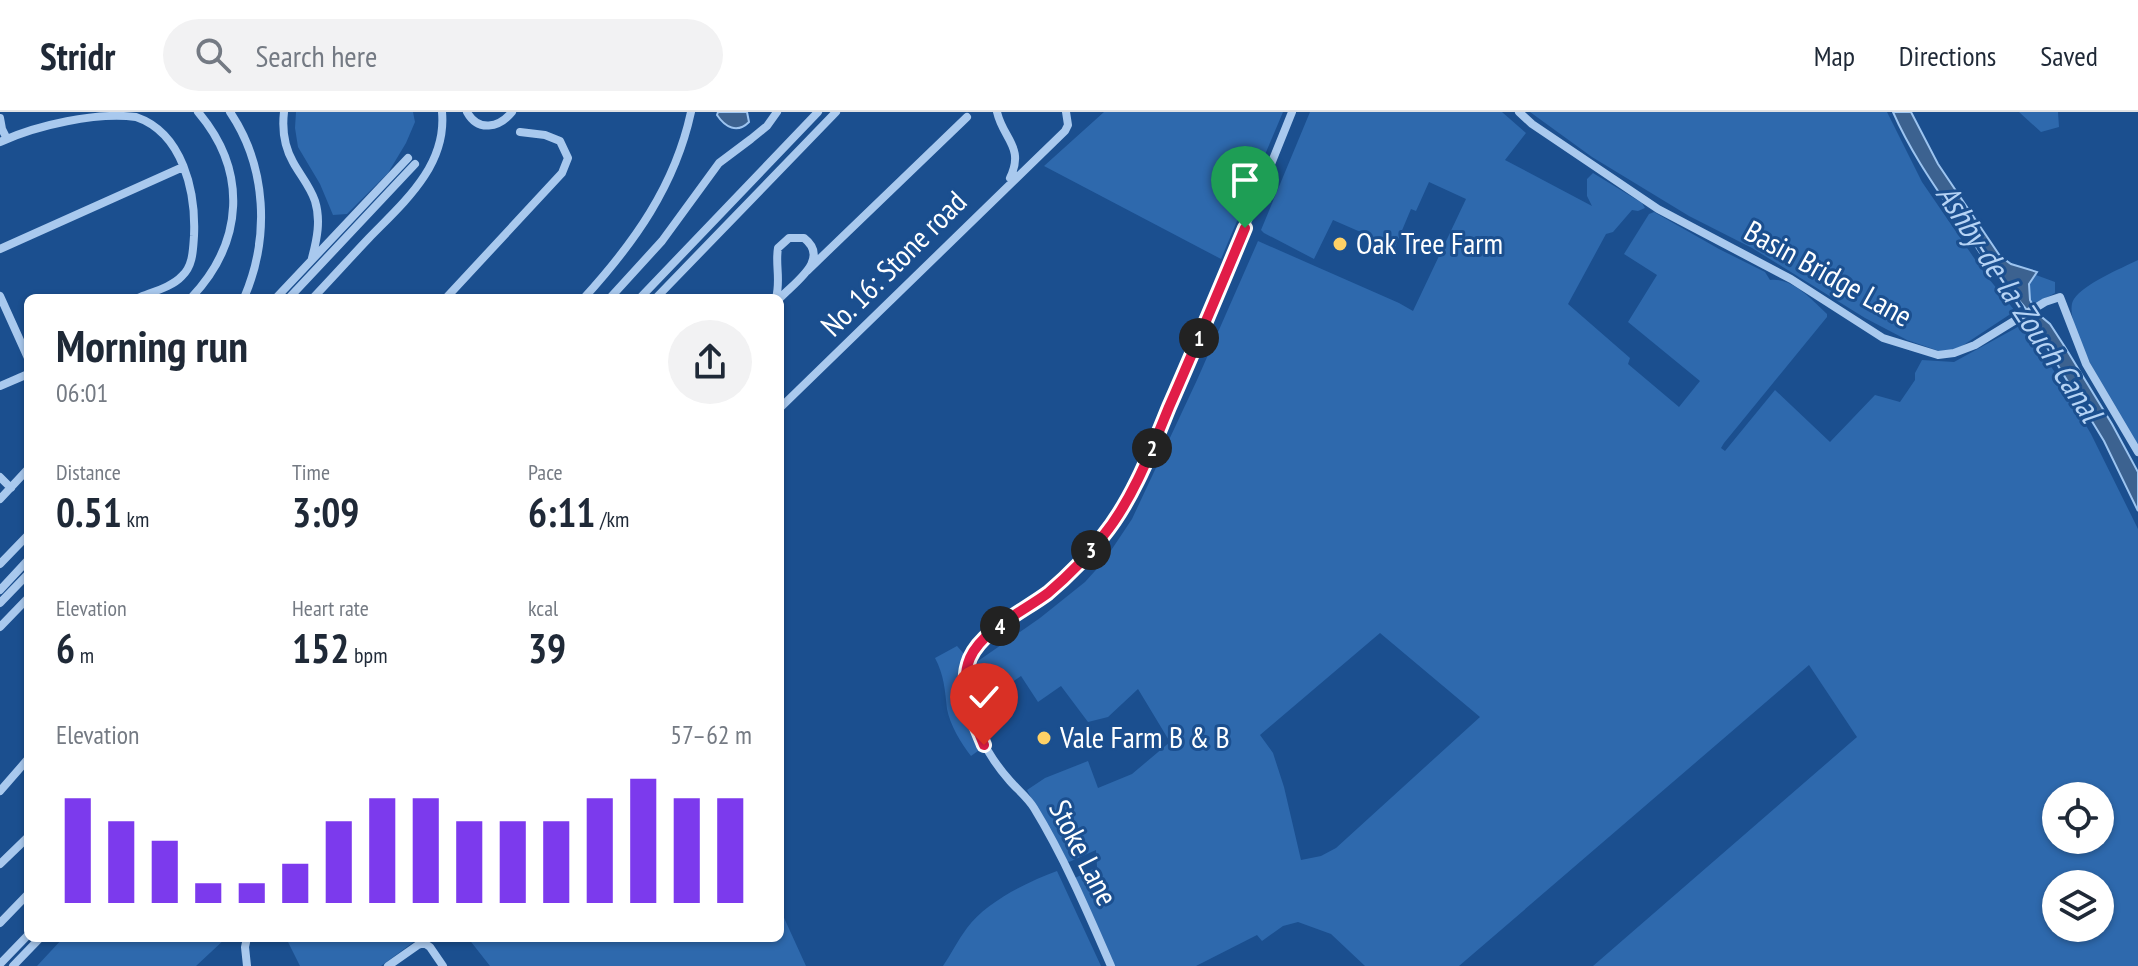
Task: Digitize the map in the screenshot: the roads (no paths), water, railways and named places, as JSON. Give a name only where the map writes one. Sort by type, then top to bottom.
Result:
[{"type":"street","points":[[195,294],[210,277],[223,255],[233,209],[227,159],[212,130],[198,112]]},
{"type":"street","points":[[230,112],[253,160],[261,203],[257,256],[246,294]]},
{"type":"street","points":[[284,112],[283,126],[288,151],[316,202],[316,241],[311,261]]},
{"type":"street","points":[[317,294],[424,178],[440,141],[442,112]]},
{"type":"street","points":[[467,112],[476,123],[490,126],[503,122],[512,112]]},
{"type":"street","points":[[587,294],[654,208],[674,170],[691,112]]},
{"type":"street","points":[[614,294],[662,241],[719,163],[759,133],[777,112]]},
{"type":"street","points":[[644,294],[818,112]]},
{"type":"street","points":[[660,294],[836,112]]},
{"type":"street","name":"No. 16: Stone road","points":[[997,112],[1016,153],[1013,174],[1006,186]]},
{"type":"street","name":"No. 16: Stone road","points":[[784,404],[1065,131],[1068,125],[1066,112]]},
{"type":"street","name":"Stoke Lane","points":[[1111,966],[1033,805],[1009,780],[984,745],[970,710],[966,670],[974,651],[990,634],[1048,592],[1077,566],[1104,535],[1126,502],[1161,426],[1292,112]]},
{"type":"street","name":"Basin Bridge Lane","points":[[1519,112],[1532,124],[1658,209],[1791,279],[1883,338],[1938,355],[1954,353],[1975,345],[2038,306],[2060,297],[2086,364],[2138,452]]},
{"type":"street","points":[[0,118],[3,140],[59,119],[122,113],[157,129],[175,149],[194,203],[190,263],[176,281],[147,294]]},
{"type":"street","points":[[782,294],[967,117]]},
{"type":"street","points":[[450,294],[566,165],[568,158],[560,141],[545,135],[520,132]]},
{"type":"street","points":[[280,294],[412,161],[293,294]]},
{"type":"street","points":[[0,249],[183,167]]},
{"type":"street","points":[[778,294],[776,253],[782,242],[796,237],[810,242],[815,258],[807,271]]},
{"type":"street","points":[[0,296],[24,346]]},
{"type":"street","points":[[0,386],[24,376]]},
{"type":"street","points":[[0,499],[24,473]]},
{"type":"street","points":[[0,477],[11,488]]},
{"type":"street","points":[[0,564],[24,539]]},
{"type":"street","points":[[0,590],[24,564]]},
{"type":"street","points":[[0,603],[24,578]]},
{"type":"street","points":[[0,627],[24,602]]},
{"type":"street","points":[[0,791],[24,764]]},
{"type":"street","points":[[0,864],[24,841]]},
{"type":"street","points":[[0,923],[24,898]]},
{"type":"street","points":[[0,964],[24,939]]},
{"type":"street","points":[[13,966],[36,942]]},
{"type":"street","points":[[246,942],[247,966]]},
{"type":"street","points":[[388,966],[424,943],[443,966]]},
{"type":"place","name":"Oak Tree Farm","points":[[1340,244]]},
{"type":"place","name":"Vale Farm B & B","points":[[1044,738]]},
{"type":"water label","name":"Ashby-de-la-Zouch Canal","points":[[2019,303]]}]
